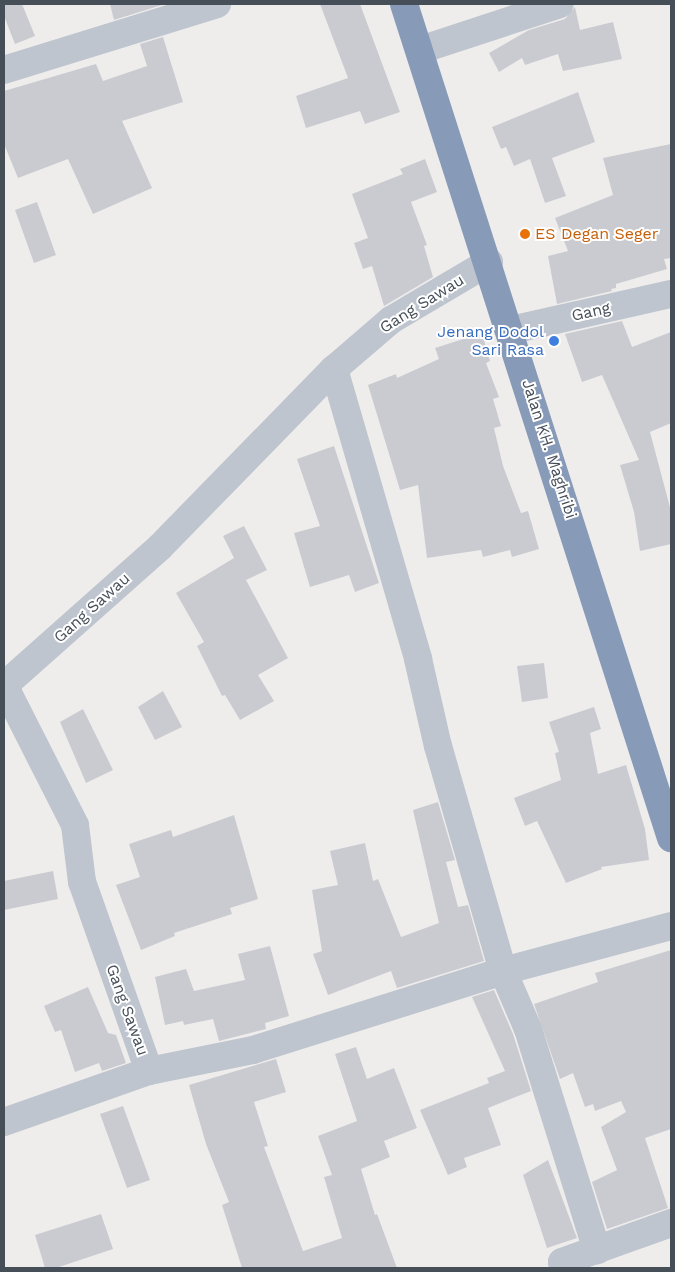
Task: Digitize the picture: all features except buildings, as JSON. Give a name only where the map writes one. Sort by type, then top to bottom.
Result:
[{"type":"highway","name":"Jalan KH. Maghribi","points":[[404,4],[511,330],[671,837]]},
{"type":"street","points":[[4,70],[217,4]]},
{"type":"street","points":[[420,50],[560,4]]},
{"type":"street","name":"Gang Sawau","points":[[149,1071],[82,882],[75,826],[7,685],[11,678],[160,547],[334,369],[390,320],[489,262]]},
{"type":"street","name":"Gang","points":[[511,330],[671,294]]},
{"type":"street","points":[[334,369],[418,659],[438,746],[504,971],[528,1029],[597,1251]]},
{"type":"street","points":[[4,1122],[149,1071],[253,1050],[504,971],[671,926]]},
{"type":"street","points":[[557,1266],[671,1222]]},
{"type":"place","name":"ES Degan Seger","points":[[525,234]]},
{"type":"place","name":"Jenang Dodol Sari Rasa","points":[[554,341]]}]
